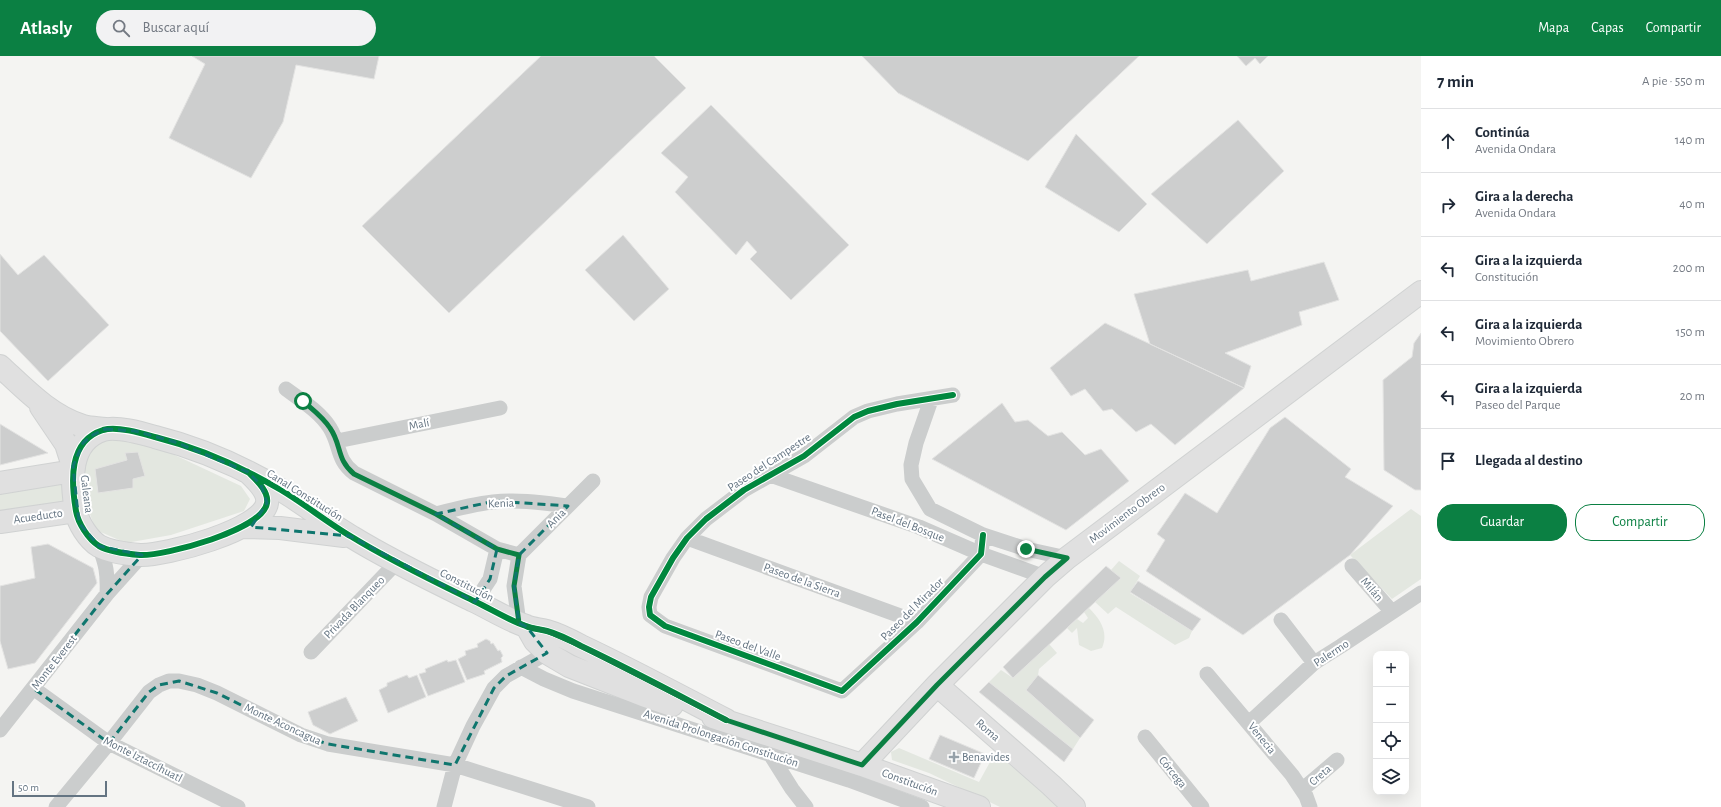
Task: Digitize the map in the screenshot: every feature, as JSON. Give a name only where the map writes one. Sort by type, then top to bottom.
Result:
[{"type":"street","name":"Movimiento Obrero","points":[[855,773],[937,685],[1045,577],[1067,558],[1421,292]]},
{"type":"street","points":[[0,366],[34,398]]},
{"type":"street","points":[[286,389],[321,417],[330,427],[337,441],[340,458],[345,466],[354,474],[436,514],[497,549],[519,555],[514,586],[523,625]]},
{"type":"street","name":"Paseo del Campestre","points":[[650,615],[649,607],[654,591],[673,558],[687,538],[706,520],[744,490],[804,456],[854,417],[868,411],[896,404],[931,400],[953,395]]},
{"type":"street","name":"Galeana","points":[[34,398],[65,418],[84,426],[105,430],[135,431],[175,442],[220,459],[248,472],[261,485],[267,495],[267,503],[259,517],[244,527],[207,541],[142,555],[120,552],[99,546],[90,538],[80,523],[76,511],[73,469],[66,444],[34,398]]},
{"type":"street","points":[[931,400],[916,443],[911,465],[912,479],[930,509],[983,535],[1026,549],[1067,558]]},
{"type":"street","name":"Malí","points":[[337,441],[500,408]]},
{"type":"street","name":"Galeana","points":[[73,469],[82,443],[91,436],[105,430]]},
{"type":"street","points":[[0,483],[73,469]]},
{"type":"street","name":"Canal Constitución","points":[[248,472],[282,491],[350,536]]},
{"type":"street","name":"Pasel del Bosque","points":[[770,475],[919,527],[982,554],[1045,577]]},
{"type":"street","name":"Ania","points":[[519,555],[593,481]]},
{"type":"street","name":"Kenia","points":[[436,514],[469,506],[495,502],[542,503],[568,506]]},
{"type":"street","points":[[919,527],[930,509]]},
{"type":"street","name":"Acueducto","points":[[0,522],[76,511]]},
{"type":"street","name":"Canal Constitución","points":[[244,527],[287,528],[350,536]]},
{"type":"street","points":[[982,554],[983,535]]},
{"type":"street","name":"Constitución","points":[[350,536],[475,602],[523,625],[547,631],[581,646],[726,720],[855,773],[976,807]]},
{"type":"street","name":"Paseo de la Sierra","points":[[687,538],[917,622]]},
{"type":"street","points":[[99,546],[106,563],[108,576],[107,594]]},
{"type":"street","points":[[475,602],[490,579],[497,549]]},
{"type":"street","name":"Paseo del Mirador","points":[[842,691],[917,622],[982,554]]},
{"type":"street","name":"Monte Everest","points":[[0,730],[107,594],[142,555]]},
{"type":"street","name":"Privada Blanqueo","points":[[311,652],[397,562]]},
{"type":"street","name":"Milán","points":[[1352,566],[1392,612]]},
{"type":"street","points":[[490,579],[514,586]]},
{"type":"street","name":"Palermo","points":[[1249,723],[1314,663],[1421,592]]},
{"type":"street","name":"Paseo del Valle","points":[[650,615],[664,626],[842,691]]},
{"type":"street","points":[[1281,620],[1314,663]]},
{"type":"street","name":"Constitución","points":[[523,625],[535,641],[547,653],[569,666],[643,695],[726,720]]},
{"type":"street","points":[[444,807],[455,766],[473,726],[494,688],[506,676],[547,653]]},
{"type":"street","name":"Avenida Prolongación Constitución","points":[[521,667],[544,679],[573,691],[770,754],[855,773],[922,807]]},
{"type":"street","name":"Venecia","points":[[1207,674],[1302,789],[1310,807]]},
{"type":"street","name":"Monte Aconcagua","points":[[56,807],[149,692],[159,685],[169,681],[179,681],[197,685],[218,693],[301,735],[328,744],[455,766],[588,807]]},
{"type":"street","name":"Roma","points":[[937,685],[1074,807]]},
{"type":"street","name":"Monte Iztaccíhuatl","points":[[33,688],[109,743],[238,807]]},
{"type":"street","name":"Córcega","points":[[1145,737],[1202,807]]},
{"type":"street","points":[[770,754],[792,789],[806,807]]},
{"type":"street","name":"Creta","points":[[1302,789],[1337,760]]},
{"type":"highlighted area","points":[[105,429],[135,431],[175,442],[248,472],[261,485],[267,503],[251,527],[350,536],[475,602],[490,579],[497,549],[436,514],[495,501],[568,506],[519,555],[514,586],[519,623],[527,627],[547,653],[506,676],[494,688],[455,765],[328,744],[301,735],[217,693],[179,681],[159,685],[149,692],[109,743],[33,688],[107,594],[142,555],[99,546],[79,523],[73,466],[83,443],[91,436]]},
{"type":"shaded area","points":[[122,437],[149,443],[241,486],[250,499],[244,511],[171,535],[126,543],[96,530],[83,496],[85,458],[100,440]]},
{"type":"shaded area","points":[[65,481],[67,501],[0,512],[0,492]]},
{"type":"shaded area","points":[[1411,509],[1421,516],[1421,579],[1392,599],[1350,555]]},
{"type":"shaded area","points":[[1119,561],[1140,576],[1130,593],[1192,631],[1189,638],[1175,645],[1116,607],[1108,614],[1095,602],[1111,570]]},
{"type":"shaded area","points":[[1089,608],[1100,621],[1104,631],[1104,642],[1102,648],[1091,651],[1079,645],[1077,628],[1072,633],[1067,628],[1077,619],[1083,623],[1088,618],[1084,612]]},
{"type":"shaded area","points":[[1049,644],[1057,653],[1039,669],[1038,675],[1026,690],[1080,738],[1073,749],[989,682],[1001,670],[1013,678]]},
{"type":"shaded area","points":[[899,748],[979,782],[995,753],[1063,807],[1000,807],[929,773],[892,760],[891,752]]},
{"type":"building","points":[[192,56],[379,56],[374,79],[296,65],[283,122],[251,178],[169,138],[205,64]]},
{"type":"building","points":[[541,56],[654,56],[686,88],[449,313],[362,226]]},
{"type":"building","points":[[862,56],[1139,56],[1028,161],[898,93]]},
{"type":"building","points":[[1237,56],[1268,56],[1260,64],[1255,58],[1246,66]]},
{"type":"building","points":[[711,105],[849,245],[791,300],[750,259],[757,252],[747,241],[736,255],[675,192],[688,177],[661,153]]},
{"type":"building","points":[[1238,120],[1284,171],[1207,244],[1151,194]]},
{"type":"building","points":[[1076,134],[1147,204],[1119,232],[1045,187]]},
{"type":"building","points":[[623,235],[669,289],[634,321],[585,270]]},
{"type":"building","points":[[0,254],[18,275],[44,255],[109,325],[48,381],[0,331]]},
{"type":"building","points":[[1324,262],[1339,300],[1299,312],[1302,325],[1225,353],[1251,366],[1244,388],[1150,344],[1134,294],[1248,270],[1251,281]]},
{"type":"building","points":[[1105,323],[1244,388],[1175,445],[1151,424],[1136,432],[1112,409],[1103,411],[1085,389],[1071,396],[1050,368]]},
{"type":"building","points":[[1421,333],[1421,490],[1415,490],[1384,470],[1383,380],[1412,357],[1414,343]]},
{"type":"building","points":[[1002,403],[1015,422],[1028,420],[1048,436],[1062,432],[1085,455],[1101,449],[1129,481],[1066,530],[932,459]]},
{"type":"building","points":[[1285,417],[1351,469],[1345,477],[1393,506],[1350,555],[1243,635],[1146,571],[1165,540],[1157,534],[1185,493],[1217,513],[1270,428]]},
{"type":"building","points":[[0,424],[48,453],[0,465]]},
{"type":"building","points":[[138,452],[145,476],[133,479],[133,488],[98,493],[95,469],[127,460],[125,453]]},
{"type":"building","points":[[48,544],[93,568],[97,583],[35,663],[8,669],[0,641],[0,586],[35,578],[31,547]]},
{"type":"building","points":[[1106,566],[1121,578],[1013,678],[1003,667]]},
{"type":"building","points":[[1138,581],[1201,619],[1192,631],[1130,592]]},
{"type":"building","points":[[486,639],[490,641],[491,644],[493,643],[498,651],[500,650],[503,656],[501,658],[502,662],[484,671],[485,674],[467,680],[458,659],[466,655],[465,651],[478,647],[477,644]]},
{"type":"building","points":[[447,660],[448,662],[456,660],[465,682],[428,696],[419,674],[426,672],[425,669]]},
{"type":"building","points":[[407,675],[409,678],[417,675],[426,697],[388,713],[379,690],[387,686],[387,683]]},
{"type":"building","points":[[1038,675],[1094,720],[1080,738],[1026,690]]},
{"type":"building","points":[[989,682],[1073,749],[1064,762],[979,692]]},
{"type":"building","points":[[346,697],[358,721],[330,734],[313,725],[308,712]]},
{"type":"building","points":[[940,735],[985,754],[974,778],[929,759]]},
{"type":"cycle path","points":[[953,395],[897,404],[868,411],[854,417],[804,456],[744,490],[706,519],[687,538],[673,558],[651,597],[649,607],[650,615],[665,626],[842,691],[917,622],[981,554],[983,535]]},
{"type":"cycle path","points":[[248,472],[251,475],[255,479],[261,486],[266,494],[267,503],[261,513],[249,523],[232,532],[190,546],[170,551],[140,555],[114,551],[103,548],[95,543],[84,530],[77,516],[73,488],[74,464],[83,443],[92,435],[103,430],[122,429],[171,441],[236,466],[251,474],[266,482],[290,496],[334,526],[382,554],[513,621],[531,628],[560,635],[726,720]]},
{"type":"place","name":"Benavides","points":[[954,757]]},
{"type":"route","points":[[303,401],[330,427],[337,441],[340,458],[345,466],[354,474],[436,514],[497,549],[519,555],[514,586],[519,623],[528,627],[547,631],[581,646],[726,720],[862,765],[937,685],[1045,577],[1067,558],[1026,549]]}]
